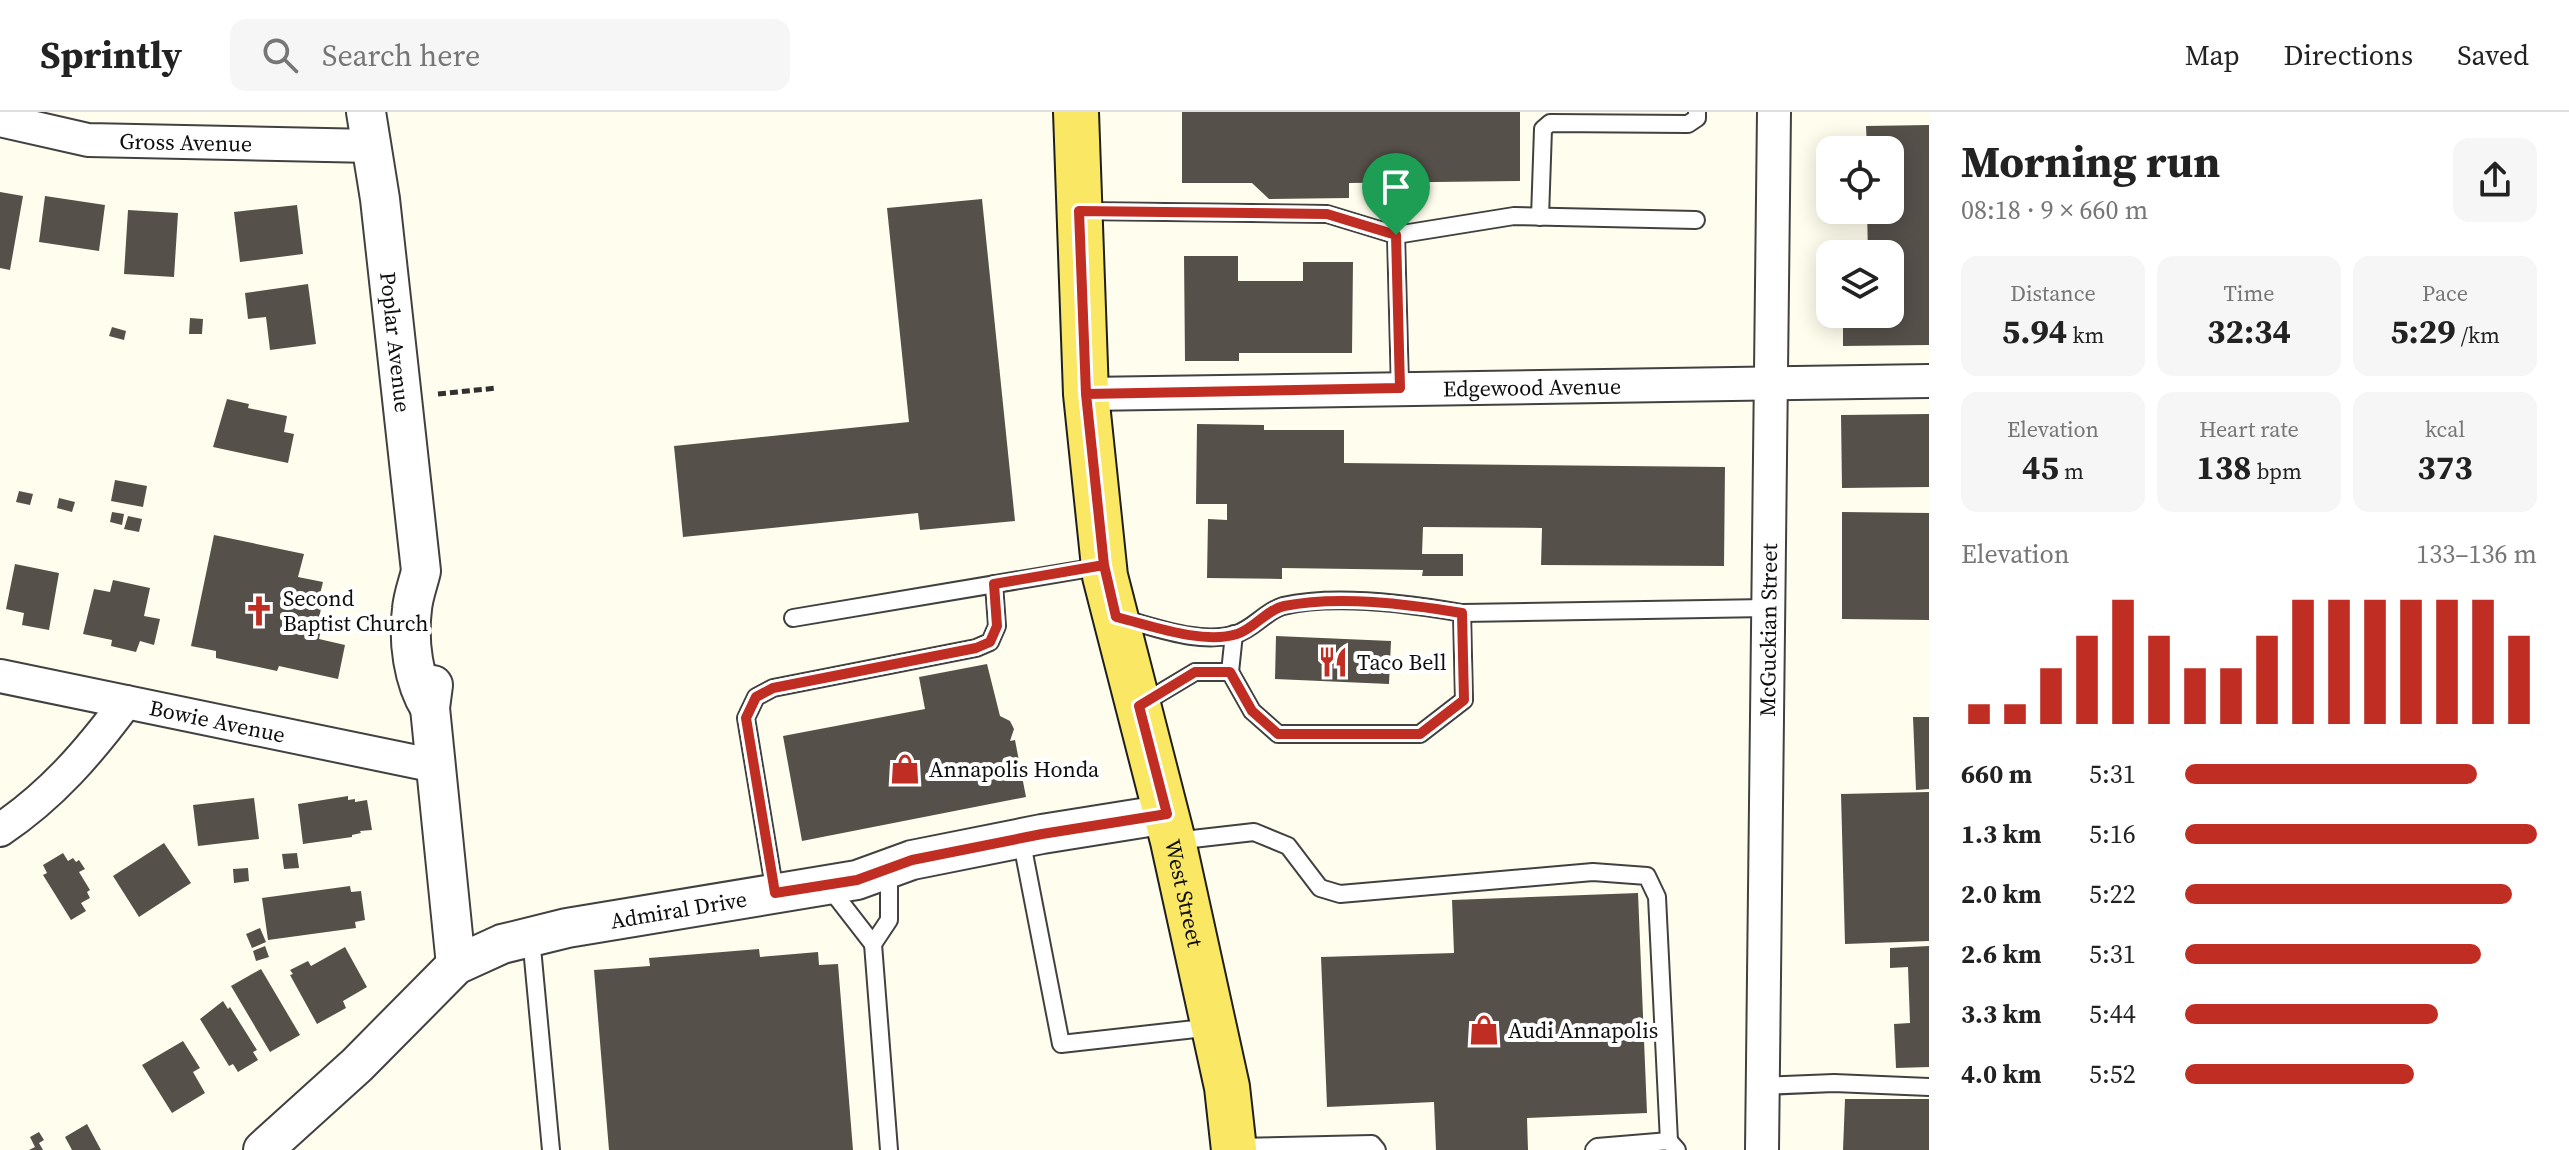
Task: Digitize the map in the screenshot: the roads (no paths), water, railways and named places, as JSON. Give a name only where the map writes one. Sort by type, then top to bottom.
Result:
[{"type":"main road","name":"West Street","points":[[1076,112],[1086,394],[1104,565],[1170,828],[1227,1087],[1234,1148]]},
{"type":"street","name":"McGuckian Street","points":[[1762,1150],[1774,112]]},
{"type":"street","name":"Gross Avenue","points":[[0,120],[88,140],[369,129]]},
{"type":"street","name":"Poplar Avenue","points":[[369,129],[421,574],[429,592],[436,670],[430,708],[456,965]]},
{"type":"street","name":"Edgewood Avenue","points":[[1086,394],[1929,381]]},
{"type":"street","name":"Bowie Avenue","points":[[0,676],[436,766]]},
{"type":"street","points":[[0,830],[33,807],[66,776],[92,749],[126,702]]},
{"type":"street","name":"Admiral Drive","points":[[263,1150],[357,1065],[456,965],[502,944],[567,928],[857,880],[912,860],[1021,838],[1170,828]]},
{"type":"lane","points":[[1540,217],[1545,125],[1688,124],[1697,118],[1697,112]]},
{"type":"lane","points":[[1079,211],[1327,214],[1396,235],[1514,216],[1696,220]]},
{"type":"lane","points":[[1396,235],[1400,388]]},
{"type":"lane","points":[[793,618],[1104,565]]},
{"type":"lane","points":[[775,893],[746,718],[756,697],[773,688],[976,648],[990,642],[997,626],[994,584]]},
{"type":"lane","points":[[1116,617],[1213,638],[1234,634],[1280,607],[1323,601],[1426,607],[1462,613],[1767,608]]},
{"type":"lane","points":[[1234,634],[1230,672],[1252,711],[1278,734],[1420,734],[1464,700],[1462,613]]},
{"type":"lane","points":[[1139,706],[1195,672],[1230,672]]},
{"type":"lane","points":[[1170,828],[1254,832],[1288,846],[1320,888],[1340,894],[1593,872],[1647,876],[1657,897],[1673,1146],[1597,1147],[1594,1150]]},
{"type":"lane","points":[[1021,838],[1061,1044],[1214,1027]]},
{"type":"lane","points":[[873,944],[889,920],[889,868]]},
{"type":"lane","points":[[827,884],[873,944],[889,1150]]},
{"type":"lane","points":[[531,937],[551,1150]]},
{"type":"lane","points":[[1763,1086],[1834,1083],[1929,1087]]},
{"type":"lane","points":[[1234,1148],[1372,1144],[1377,1150]]},
{"type":"place","name":"Second Baptist Church","points":[[259,611]]},
{"type":"place","name":"Taco Bell","points":[[1333,662]]},
{"type":"place","name":"Annapolis Honda","points":[[905,769]]},
{"type":"place","name":"Audi Annapolis","points":[[1484,1030]]}]
